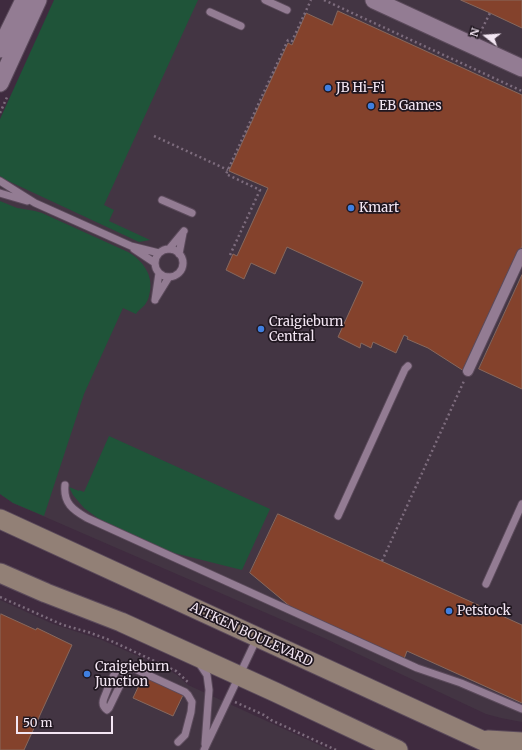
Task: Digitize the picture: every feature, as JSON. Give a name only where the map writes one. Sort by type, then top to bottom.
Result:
[{"type":"main road","name":"AITKEN BOULEVARD","points":[[0,519],[503,750]]},
{"type":"main road","points":[[0,574],[121,622],[398,750]]},
{"type":"main road","points":[[481,740],[522,742]]},
{"type":"street","points":[[0,50],[24,0]]},
{"type":"street","points":[[0,83],[38,0]]},
{"type":"street","points":[[374,0],[522,68]]},
{"type":"street","points":[[398,0],[522,57]]},
{"type":"street","points":[[468,371],[522,254]]},
{"type":"lane","points":[[265,0],[287,10]]},
{"type":"lane","points":[[210,12],[241,26]]},
{"type":"lane","points":[[0,181],[35,203],[131,246],[159,254]]},
{"type":"lane","points":[[0,193],[35,203]]},
{"type":"lane","points":[[162,200],[192,213]]},
{"type":"lane","points":[[169,249],[184,231],[179,254]]},
{"type":"lane","points":[[131,246],[155,263]]},
{"type":"lane","points":[[169,249],[176,251],[182,257],[183,262],[181,271],[173,277],[165,277],[159,273],[155,263],[155,260],[159,254],[162,251],[169,249]]},
{"type":"lane","points":[[159,273],[155,300],[169,277]]},
{"type":"lane","points":[[338,516],[405,369],[408,366]]},
{"type":"lane","points":[[65,485],[65,498],[77,512],[87,518],[417,668],[461,683],[522,709]]},
{"type":"lane","points":[[486,584],[522,504]]},
{"type":"lane","points":[[205,749],[257,638]]},
{"type":"lane","points":[[192,654],[206,676],[209,690],[205,749]]},
{"type":"lane","points":[[107,710],[104,708],[103,701],[116,672],[123,666],[131,668],[185,692],[192,702],[190,718],[184,735],[178,742]]},
{"type":"path","points":[[230,255],[260,190],[226,174],[288,40],[292,41],[311,0]]},
{"type":"path","points":[[324,0],[522,91]]},
{"type":"path","points":[[154,136],[228,170]]},
{"type":"path","points":[[382,561],[468,371]]},
{"type":"path","points":[[0,597],[63,625],[107,639],[176,671],[196,688],[209,690]]},
{"type":"path","points":[[228,698],[270,720],[336,750]]},
{"type":"shaded area","name":"Craigieburn Central","points":[[73,0],[522,0],[522,722],[486,714],[324,638],[13,503],[0,494],[0,163]]},
{"type":"shaded area","name":"Craigieburn Junction","points":[[0,600],[53,624],[102,640],[169,670],[188,685],[330,750],[0,750]]},
{"type":"green space","points":[[54,0],[198,0],[104,205],[114,210],[109,221],[150,240],[139,242],[0,176],[0,119]]},
{"type":"green space","points":[[0,201],[17,208],[42,213],[128,252],[142,263],[150,279],[149,296],[144,306],[136,314],[123,308],[84,394],[44,516],[13,503],[0,494]]},
{"type":"green space","points":[[109,436],[270,509],[242,570],[170,552],[99,519],[84,508],[73,495],[69,487],[84,492]]},
{"type":"building","points":[[461,0],[522,0],[522,28],[490,13]]},
{"type":"building","points":[[338,11],[522,95],[522,246],[464,371],[428,348],[407,339],[408,337],[404,335],[396,353],[373,342],[371,348],[361,343],[360,348],[338,337],[363,282],[287,247],[275,274],[251,263],[244,279],[226,270],[233,254],[237,256],[268,188],[229,171],[288,43],[292,45],[306,13],[332,25]]},
{"type":"building","points":[[522,275],[522,389],[479,369]]},
{"type":"building","points":[[278,514],[522,625],[522,703],[407,651],[404,659],[292,608],[250,573]]},
{"type":"building","points":[[1,614],[36,630],[37,628],[72,645],[24,750],[0,750]]},
{"type":"building","points":[[142,676],[183,695],[173,716],[133,698]]},
{"type":"place","name":"JB Hi-Fi","points":[[328,88]]},
{"type":"place","name":"EB Games","points":[[371,106]]},
{"type":"place","name":"Kmart","points":[[351,208]]},
{"type":"place","name":"Craigieburn Central","points":[[261,329]]},
{"type":"place","name":"Petstock","points":[[449,611]]},
{"type":"place","name":"Craigieburn Junction","points":[[87,674]]}]
